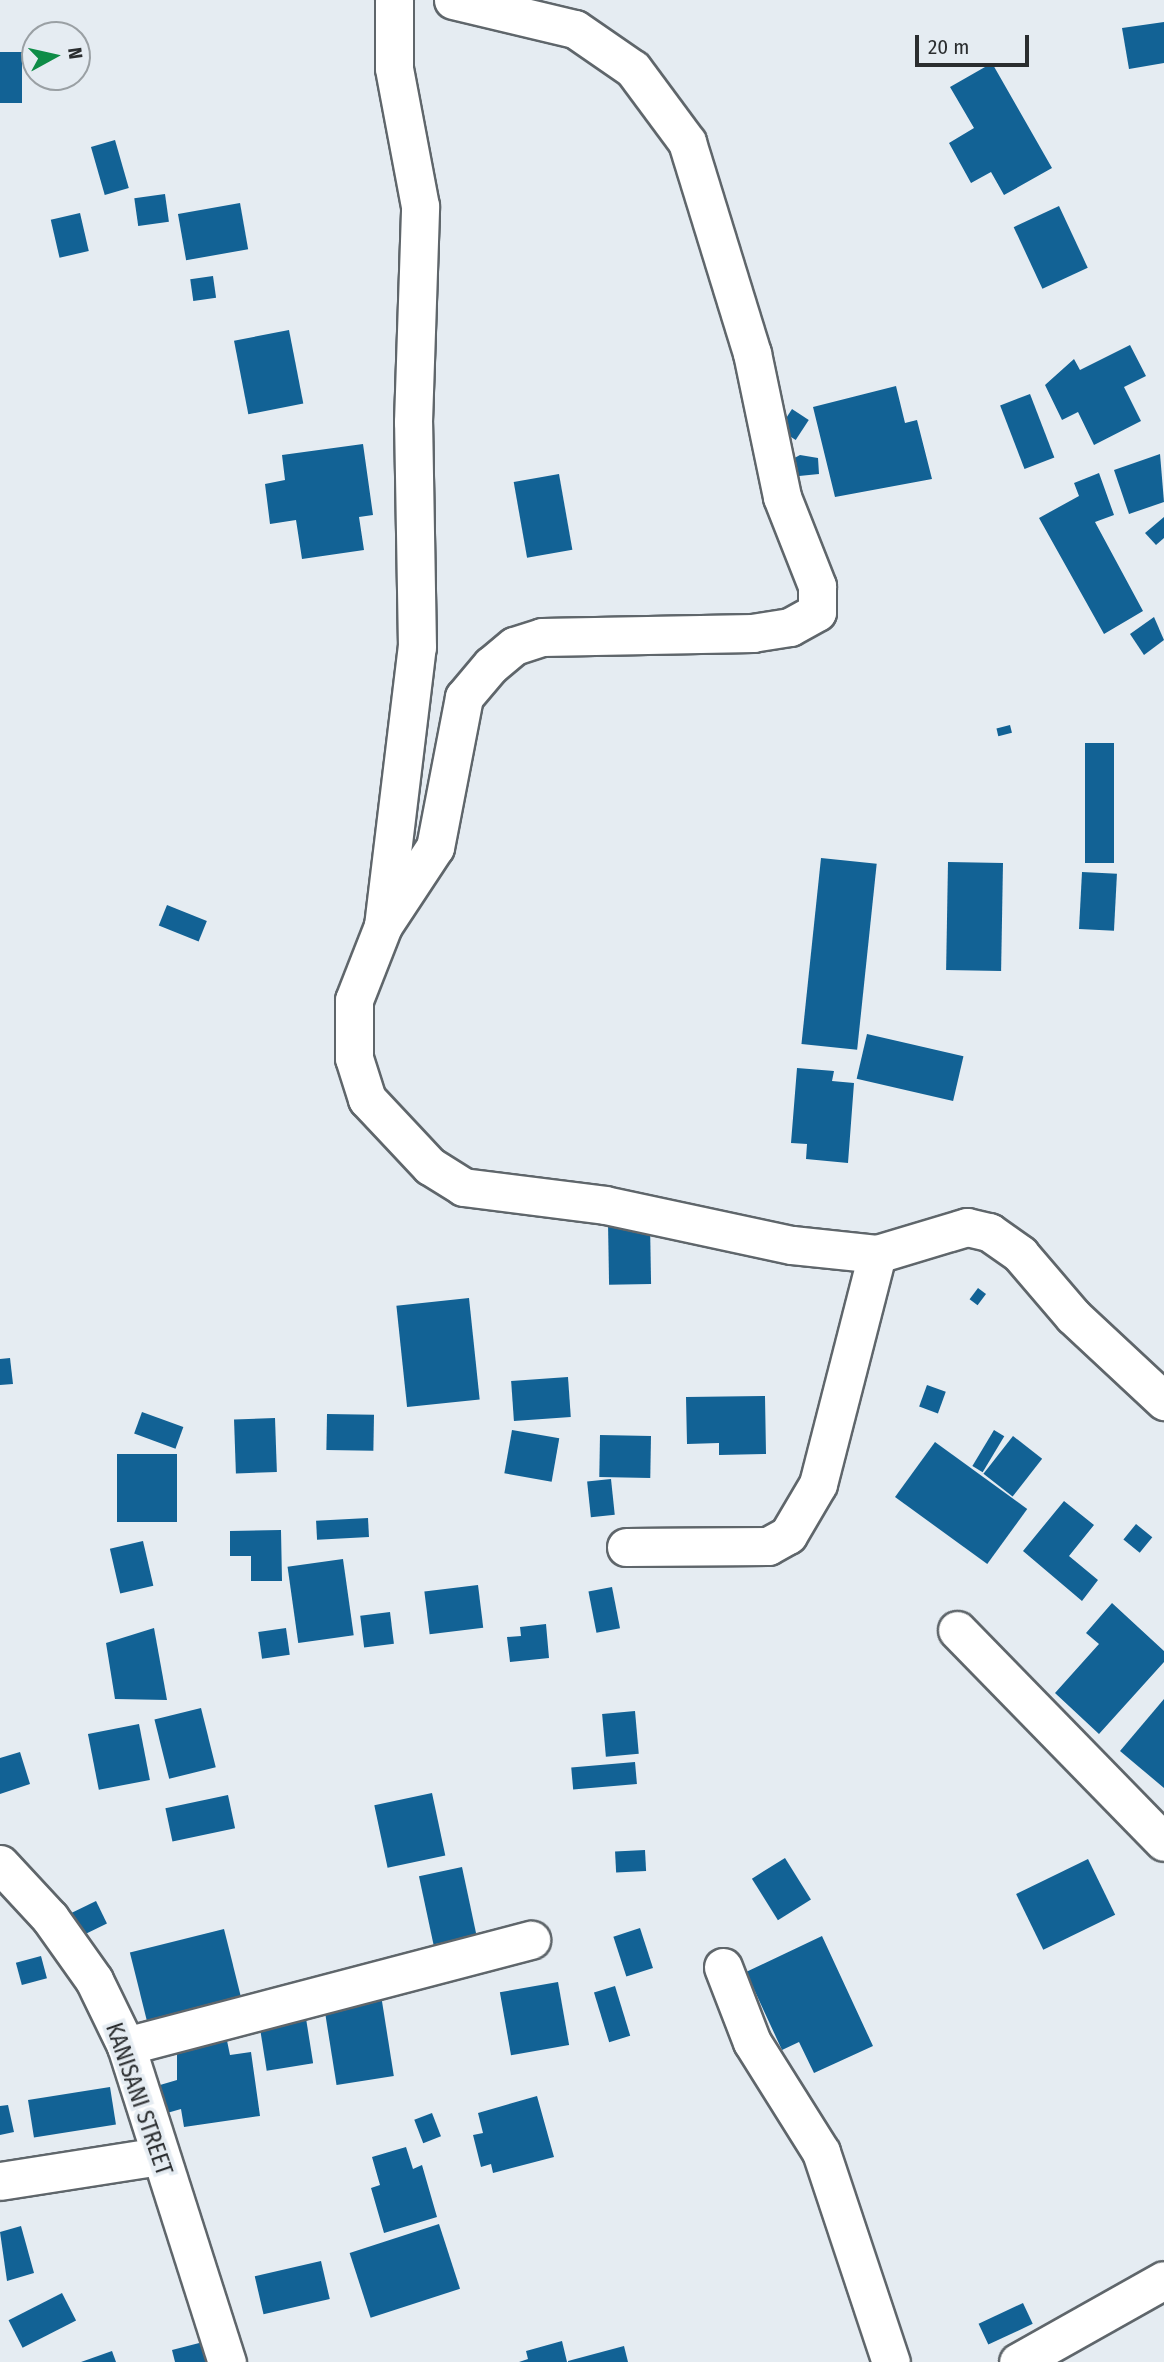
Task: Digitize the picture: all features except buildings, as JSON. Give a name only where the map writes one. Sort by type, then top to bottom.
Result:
[{"type":"street","points":[[383,926],[417,647],[413,422],[420,206],[394,68],[394,0]]},
{"type":"street","points":[[453,0],[575,29],[633,69],[687,142],[752,354],[782,497],[817,586],[817,612],[790,627],[753,633],[542,637],[514,646],[464,697],[435,847],[383,926],[354,1000],[354,1058],[367,1099],[430,1167],[463,1187],[604,1205],[778,1243],[877,1255],[967,1227],[989,1232],[1020,1254],[1073,1316],[1164,1401]]},
{"type":"street","points":[[626,1546],[768,1546],[788,1535],[818,1484],[877,1255]]},
{"type":"street","points":[[957,1630],[1164,1842]]},
{"type":"street","name":"KANISANI STREET","points":[[0,1864],[50,1918],[94,1980],[126,2046],[159,2157],[228,2362]]},
{"type":"street","points":[[126,2046],[531,1940]]},
{"type":"street","points":[[723,1967],[751,2042],[821,2152],[891,2362]]},
{"type":"street","points":[[0,2182],[159,2157]]},
{"type":"street","points":[[1018,2362],[1164,2280]]}]
